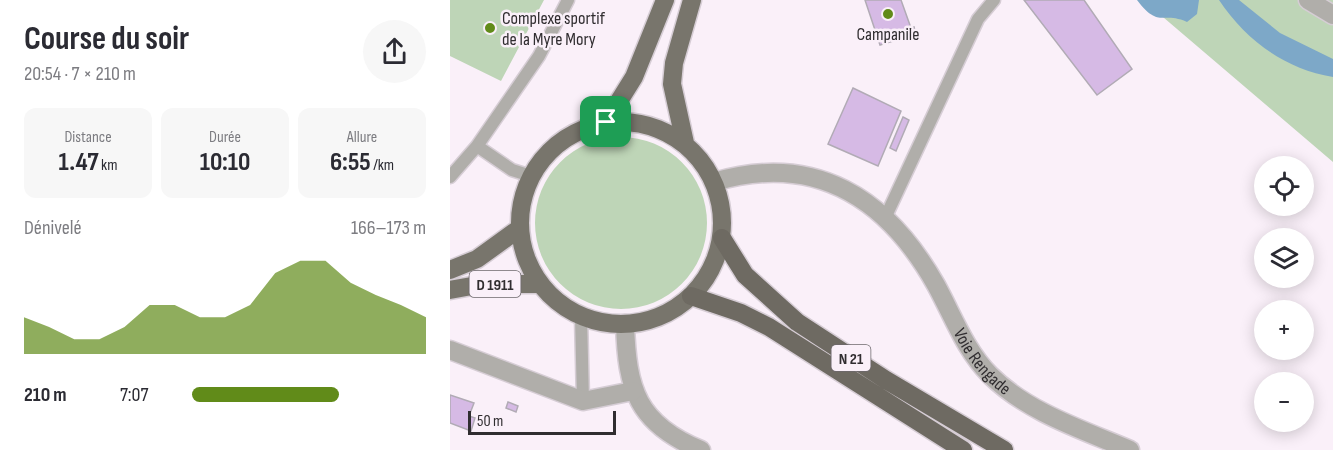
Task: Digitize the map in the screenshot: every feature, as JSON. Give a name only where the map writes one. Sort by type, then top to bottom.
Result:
[{"type":"highway","name":"N 21","points":[[722,238],[745,276],[797,322],[876,374],[1004,450]]},
{"type":"highway","name":"N 21","points":[[691,296],[741,313],[769,327],[963,450]]},
{"type":"main road","points":[[606,122],[634,77],[665,0]]},
{"type":"main road","points":[[685,143],[672,84],[674,63],[692,0]]},
{"type":"main road","points":[[606,122],[634,122],[661,129],[685,143],[702,161],[714,182],[722,209],[722,238],[711,269],[691,296],[672,311],[625,324],[603,323],[582,316],[552,297],[540,284],[526,257],[520,228],[522,201],[531,176],[550,150],[576,132],[606,122]]},
{"type":"main road","name":"D 1911","points":[[450,270],[477,259],[520,228]]},
{"type":"main road","name":"D 1911","points":[[450,290],[483,284],[540,284]]},
{"type":"street","points":[[1308,0],[1333,15]]},
{"type":"street","points":[[714,182],[733,176],[784,171],[806,175],[828,182],[886,216]]},
{"type":"street","name":"Voie Rengade","points":[[886,216],[912,248],[936,284],[966,344],[990,375],[1023,401],[1130,450]]},
{"type":"street","points":[[625,324],[627,364],[633,391],[643,411],[660,429],[701,450]]},
{"type":"street","points":[[450,350],[583,401],[633,391]]},
{"type":"lane","points":[[450,177],[477,146],[539,56],[568,0]]},
{"type":"lane","points":[[886,216],[978,19],[994,0]]},
{"type":"lane","points":[[477,146],[512,170],[531,176]]},
{"type":"lane","points":[[582,316],[583,401]]},
{"type":"green space","name":"Complexe sportif de la Myre Mory","points":[[450,0],[544,0],[501,81],[450,56]]},
{"type":"green space","points":[[1143,0],[1333,0],[1333,162]]},
{"type":"green space","points":[[621,137],[654,144],[682,162],[700,190],[707,223],[700,256],[682,284],[654,302],[621,309],[588,302],[560,284],[542,256],[535,223],[542,190],[560,162],[588,144]]},
{"type":"water","points":[[1137,0],[1199,0],[1197,14],[1187,22],[1156,17],[1144,9]]},
{"type":"water","points":[[1219,0],[1239,0],[1280,33],[1333,59],[1333,77],[1298,67],[1268,51],[1241,28]]},
{"type":"building","name":"Campanile","points":[[865,0],[901,0],[911,28],[914,27],[916,34],[880,45]]},
{"type":"building","points":[[1024,0],[1084,0],[1132,69],[1097,95]]},
{"type":"building","points":[[853,88],[901,111],[878,166],[828,144]]},
{"type":"building","points":[[903,117],[909,120],[896,151],[890,148]]},
{"type":"building","points":[[450,395],[474,403],[469,416],[475,418],[471,431],[450,423]]},
{"type":"building","points":[[508,402],[518,406],[516,412],[506,408]]},
{"type":"place","name":"Campanile","points":[[888,14]]},
{"type":"place","name":"Complexe sportif de la Myre Mory","points":[[490,28]]},
{"type":"route","points":[[606,122],[634,122],[661,129],[685,143],[702,161],[714,182],[722,209],[722,238],[711,269],[691,296],[672,311],[649,320],[625,324],[603,323],[582,316],[566,308],[552,297],[540,284],[526,257],[520,228],[522,201],[531,176],[550,150],[576,132],[606,122]]}]
